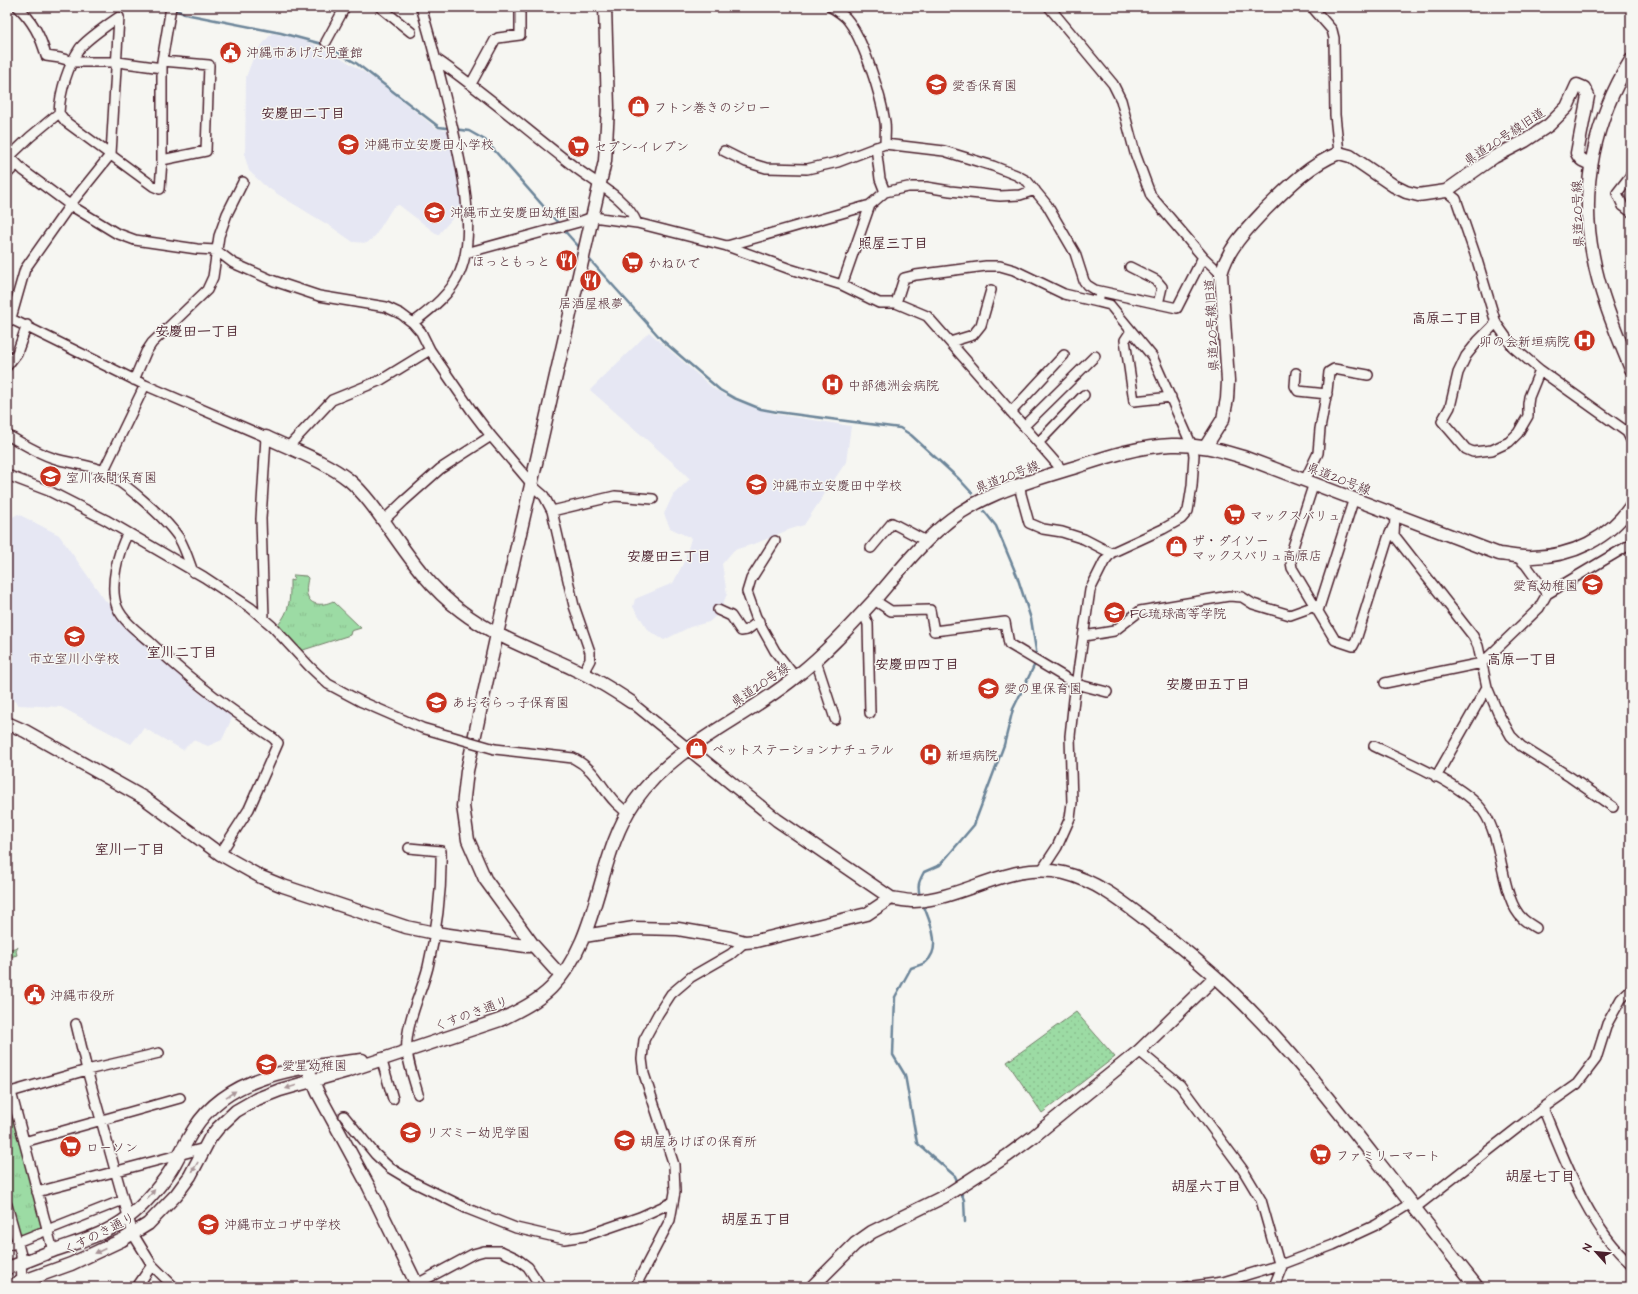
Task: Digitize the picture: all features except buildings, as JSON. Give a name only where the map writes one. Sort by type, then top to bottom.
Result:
[{"type":"street","points":[[18,7],[31,20],[37,30],[46,56],[74,62],[209,65],[206,151],[162,160]]},
{"type":"street","points":[[326,42],[345,7]]},
{"type":"street","points":[[380,7],[411,32]]},
{"type":"street","points":[[414,323],[449,291],[460,272],[466,253],[468,232],[468,210],[455,138],[436,59],[421,7]]},
{"type":"street","points":[[471,84],[495,40],[498,38],[520,35],[520,7]]},
{"type":"street","points":[[561,976],[533,945],[485,879],[473,855],[464,823],[463,806],[467,772],[497,634],[605,161],[607,135],[605,7]]},
{"type":"street","points":[[831,7],[845,17],[856,32],[864,50],[876,85],[885,122],[885,144]]},
{"type":"street","points":[[1049,7],[1113,84],[1121,100],[1135,153],[1150,196],[1203,257],[1221,274]]},
{"type":"street","points":[[1312,7],[1332,30],[1334,38],[1335,114],[1340,153]]},
{"type":"street","points":[[59,113],[66,122],[153,186],[160,189],[162,160],[162,64],[171,12]]},
{"type":"street","points":[[583,673],[590,660],[590,652],[574,606],[552,511],[544,496],[491,436],[430,350],[421,332],[414,323],[401,314],[386,307],[319,296],[274,281],[233,263],[216,250],[197,249],[135,240],[116,233],[70,205],[17,164],[8,155],[59,113],[63,85],[81,47],[119,17],[118,62],[111,154],[70,205],[25,269],[9,318],[134,380],[266,437],[334,470],[349,480],[371,503],[414,564],[444,598],[461,612],[497,634],[583,673],[631,702],[777,820],[891,898],[922,900],[938,898],[1003,876],[1042,870],[1063,873],[1080,878],[1097,886],[1122,902],[1179,946],[1238,998],[1310,1076],[1477,1287]]},
{"type":"street","points":[[436,59],[471,84],[577,169],[600,184],[632,212],[637,223]]},
{"type":"street","name":"県道20号線","points":[[1631,60],[1615,89],[1601,123],[1591,163],[1588,222],[1593,257],[1605,301],[1631,369]]},
{"type":"street","name":"県道20号線旧道","points":[[1206,446],[1223,419],[1227,399],[1228,381],[1221,274],[1224,262],[1240,237],[1288,186],[1312,167],[1340,153],[1350,156],[1394,186],[1406,192],[1418,196],[1446,191],[1494,157],[1525,141],[1549,125],[1567,108],[1577,85],[1584,88],[1588,96],[1577,154],[1584,162],[1591,163]]},
{"type":"street","points":[[724,151],[746,162],[766,168],[807,169],[838,162],[885,144],[944,151],[986,164],[1016,175],[1027,181],[1035,190],[1047,205],[1075,253],[1084,281],[1091,287],[1158,304],[1177,308],[1203,257]]},
{"type":"street","points":[[876,147],[880,179],[884,192]]},
{"type":"street","points":[[7,174],[17,164]]},
{"type":"street","points":[[1631,174],[1617,193],[1623,206],[1631,212]]},
{"type":"street","points":[[134,380],[146,352],[152,343],[207,290],[213,277],[219,236],[227,214],[243,182]]},
{"type":"street","points":[[726,246],[870,205],[884,192],[908,187],[926,187],[1000,196],[1020,196],[1035,190]]},
{"type":"street","points":[[1446,191],[1456,198],[1496,323],[1513,347],[1540,370],[1627,432],[1631,440]]},
{"type":"street","points":[[842,285],[870,205]]},
{"type":"street","points":[[466,253],[593,217],[637,223],[726,246],[790,269],[842,285],[879,303],[896,303],[927,316],[1063,471]]},
{"type":"street","points":[[896,303],[904,278],[916,275],[986,266],[1000,266],[1014,270],[1064,294],[1110,305],[1152,356],[1192,446],[1194,455],[1192,486],[1188,512],[1181,519],[1163,529],[1111,553],[1104,562],[1090,590],[1070,736],[1072,803],[1070,818],[1057,847],[1042,870]]},
{"type":"street","points":[[1130,267],[1156,280],[1162,286],[1158,304]]},
{"type":"street","points":[[950,342],[973,335],[981,325],[991,290]]},
{"type":"street","points":[[1098,302],[1102,291]]},
{"type":"street","points":[[1496,323],[1478,341],[1466,356],[1458,373],[1450,407],[1442,421],[1466,449],[1473,452],[1492,450],[1509,442],[1518,433],[1528,416],[1529,397],[1540,370]]},
{"type":"street","points":[[7,366],[17,354],[27,326]]},
{"type":"street","points":[[1131,331],[1125,340],[1134,401],[1171,397]]},
{"type":"street","points":[[288,447],[332,400],[381,380],[430,350]]},
{"type":"street","points":[[1011,412],[1064,355]]},
{"type":"street","points":[[1024,426],[1095,356]]},
{"type":"street","points":[[1368,375],[1334,369],[1329,372],[1327,394],[1320,429],[1318,453],[1290,556],[1292,568],[1335,640],[1353,646],[1388,538],[1394,527]]},
{"type":"street","points":[[1296,373],[1295,386],[1298,391],[1327,394]]},
{"type":"street","points":[[103,472],[145,385]]},
{"type":"street","points":[[1039,442],[1084,395]]},
{"type":"street","points":[[7,435],[53,458],[97,469],[117,480],[168,523],[180,539],[193,572]]},
{"type":"street","points":[[384,521],[440,469],[491,436]]},
{"type":"street","points":[[264,619],[261,519],[266,437]]},
{"type":"street","name":"県道20号線","points":[[561,976],[584,936],[610,853],[627,813],[657,774],[665,766],[715,730],[796,678],[816,661],[940,527],[976,503],[996,493],[1111,456],[1150,447],[1172,445],[1206,446],[1246,458],[1498,554],[1532,557],[1546,556],[1580,548],[1597,540],[1614,527],[1631,506]]},
{"type":"street","points":[[7,475],[49,491],[128,533],[251,608],[264,619],[328,684],[360,701],[422,728],[495,749],[573,758],[583,763],[593,772],[614,801],[627,813]]},
{"type":"street","points":[[1020,485],[1029,522],[1043,529],[1084,538],[1111,553]]},
{"type":"street","points":[[552,511],[615,496],[653,499]]},
{"type":"street","points":[[1316,609],[1354,498]]},
{"type":"street","points":[[1394,515],[1394,535],[1473,636],[1478,646],[1487,687],[1504,725],[1511,736],[1521,746],[1570,777],[1613,808]]},
{"type":"street","points":[[871,548],[892,523],[926,541]]},
{"type":"street","points":[[128,533],[119,550],[115,573],[114,594],[117,606],[122,615],[179,669],[234,712],[273,738],[278,743],[249,809],[220,854]]},
{"type":"street","points":[[775,541],[751,579],[747,592],[759,621],[775,651],[796,678]]},
{"type":"street","points":[[1385,683],[1482,663],[1539,608],[1547,594],[1631,544]]},
{"type":"street","points":[[1516,556],[1526,565],[1547,594]]},
{"type":"street","points":[[1084,636],[1114,631],[1140,611],[1229,596],[1242,597],[1253,604],[1290,614],[1316,609]]},
{"type":"street","points":[[874,600],[892,611],[930,610],[934,632],[1005,622],[1009,644],[1076,684],[1107,692]]},
{"type":"street","points":[[718,610],[731,616],[741,631],[747,630],[759,621]]},
{"type":"street","points":[[862,612],[868,624],[870,713]]},
{"type":"street","points":[[816,661],[835,719]]},
{"type":"street","points":[[1436,777],[1487,687]]},
{"type":"street","points":[[7,723],[37,738],[144,798],[220,854],[250,871],[283,886],[406,926],[435,933],[526,946],[533,945]]},
{"type":"street","points":[[1374,746],[1461,790],[1484,812],[1490,823],[1499,850],[1513,906],[1523,919],[1536,928]]},
{"type":"street","points":[[409,848],[441,852],[442,879],[435,933],[428,968],[414,1008],[407,1041],[418,1094]]},
{"type":"street","points":[[584,936],[634,928],[678,930],[730,938],[745,942],[769,939],[867,914],[891,898]]},
{"type":"street","points":[[635,1287],[670,1220],[675,1192],[674,1165],[644,1074],[642,1059],[644,1040],[671,994],[691,977],[731,954],[745,942]]},
{"type":"street","name":"くすのき通り","points":[[7,1287],[23,1284],[71,1264],[133,1234],[148,1224],[176,1195],[196,1166],[205,1148],[218,1128],[236,1111],[262,1097],[500,1020],[542,996],[561,976]]},
{"type":"street","points":[[812,1287],[851,1248],[872,1232],[959,1187],[1007,1156],[1034,1136],[1139,1051],[1215,977]]},
{"type":"street","points":[[1186,1287],[1223,1282],[1283,1264],[1334,1245],[1413,1206],[1577,1084],[1596,1059],[1607,1024],[1620,999],[1631,989]]},
{"type":"street","points":[[76,1024],[87,1070],[133,1234],[152,1265],[174,1287]]},
{"type":"street","points":[[1139,1051],[1180,1085],[1243,1170],[1262,1200],[1278,1260],[1283,1264]]},
{"type":"street","points":[[53,1251],[24,1142],[9,1093],[87,1070],[159,1053]]},
{"type":"street","points":[[381,1058],[393,1099]]},
{"type":"street","name":"くすのき通り","points":[[7,1268],[104,1232],[128,1217],[164,1179],[195,1127],[205,1114],[231,1093],[263,1078],[307,1067],[381,1058]]},
{"type":"street","points":[[307,1067],[312,1080],[369,1187],[417,1286],[473,1254],[484,1251],[501,1251],[516,1258],[528,1267],[541,1287]]},
{"type":"street","points":[[24,1142],[180,1098]]},
{"type":"street","points":[[1543,1108],[1586,1203],[1610,1242],[1631,1264]]},
{"type":"street","points":[[344,1116],[375,1154],[390,1168],[415,1183],[468,1209],[516,1228],[564,1239],[585,1236],[633,1219],[673,1202]]},
{"type":"street","points":[[37,1192],[205,1148]]},
{"type":"street","points":[[7,1246],[123,1200]]},
{"type":"street","points":[[7,1205],[22,1263],[23,1284]]},
{"type":"street","points":[[1276,1287],[1274,1286],[1283,1264]]},
{"type":"street","points":[[137,1287],[152,1265]]},
{"type":"shaded area","name":"沖縄市立安慶田小学校","points":[[272,33],[304,40],[335,54],[378,81],[436,128],[451,131],[465,204],[438,235],[399,205],[393,207],[375,236],[367,243],[353,242],[264,185],[249,171],[245,157],[246,77],[255,53]]},
{"type":"shaded area","name":"沖縄市立安慶田中学校","points":[[649,332],[714,389],[734,400],[775,414],[851,426],[846,462],[804,525],[734,550],[722,564],[727,594],[719,613],[709,622],[690,627],[664,640],[649,631],[633,607],[635,599],[673,583],[685,560],[691,538],[670,528],[664,514],[673,495],[690,479],[590,390]]},
{"type":"shaded area","name":"市立室川小学校","points":[[18,514],[59,535],[104,599],[123,620],[198,692],[233,716],[222,740],[208,746],[193,740],[183,750],[144,728],[131,744],[61,707],[18,705],[7,693],[7,520]]},
{"type":"green space","points":[[294,575],[306,576],[308,578],[306,588],[310,600],[316,604],[323,604],[333,601],[361,628],[351,631],[350,635],[297,652],[275,629],[286,612],[290,595],[290,580],[293,581]]},
{"type":"green space","points":[[18,947],[16,951],[17,955],[7,958],[7,950]]},
{"type":"green space","points":[[1076,1012],[1115,1057],[1042,1113],[1007,1062]]},
{"type":"green space","points":[[7,1102],[11,1103],[42,1224],[40,1228],[22,1235],[18,1233],[7,1194]]},
{"type":"waterway","points":[[172,8],[185,14],[281,33],[322,44],[356,63],[439,127],[469,131],[485,140],[559,224]]},
{"type":"waterway","points":[[562,228],[579,247]]},
{"type":"waterway","points":[[590,260],[662,340],[720,390],[734,398],[761,409],[900,428],[911,435],[972,493]]},
{"type":"waterway","points":[[984,511],[996,526],[1017,576],[1031,619],[1036,657]]},
{"type":"waterway","points":[[920,896],[919,884],[924,872],[940,865],[974,825],[1004,745],[1013,709],[1035,662]]},
{"type":"waterway","points":[[923,904],[933,934],[934,949],[926,962],[911,968],[895,997],[893,1055],[905,1075],[917,1143],[955,1176],[958,1183]]},
{"type":"waterway","points":[[960,1190],[964,1200],[965,1222]]},
{"type":"place","name":"沖縄市あげだ児童館","points":[[230,52]]},
{"type":"place","name":"愛香保育園","points":[[937,85]]},
{"type":"place","name":"フトン巻きのジロー","points":[[638,107]]},
{"type":"place","name":"沖縄市立安慶田小学校","points":[[349,144]]},
{"type":"place","name":"セブン-イレブン","points":[[578,146]]},
{"type":"place","name":"沖縄市立安慶田幼稚園","points":[[434,212]]},
{"type":"place","name":"ほっともっと","points":[[566,261]]},
{"type":"place","name":"かねひで","points":[[633,263]]},
{"type":"place","name":"居酒屋根夢","points":[[591,281]]},
{"type":"place","name":"卯の会新垣病院","points":[[1585,341]]},
{"type":"place","name":"中部徳洲会病院","points":[[833,385]]},
{"type":"place","name":"室川夜間保育園","points":[[51,477]]},
{"type":"place","name":"沖縄市立安慶田中学校","points":[[757,485]]},
{"type":"place","name":"マックスバリュ","points":[[1235,515]]},
{"type":"place","name":"ザ・ダイソー マックスバリュ高原店","points":[[1177,547]]},
{"type":"place","name":"愛育幼稚園","points":[[1593,585]]},
{"type":"place","name":"FC琉球高等学院","points":[[1114,613]]},
{"type":"place","name":"市立室川小学校","points":[[74,636]]},
{"type":"place","name":"愛の里保育園","points":[[989,688]]},
{"type":"place","name":"あおぞらっ子保育園","points":[[437,702]]},
{"type":"place","name":"ペットステーションナチュラル","points":[[696,749]]},
{"type":"place","name":"新垣病院","points":[[930,755]]},
{"type":"place","name":"沖縄市役所","points":[[35,995]]},
{"type":"place","name":"愛星幼稚園","points":[[266,1065]]},
{"type":"place","name":"リズミー幼児学園","points":[[410,1132]]},
{"type":"place","name":"胡屋あけぼの保育所","points":[[624,1141]]},
{"type":"place","name":"ローソン","points":[[70,1147]]},
{"type":"place","name":"ファミリーマート","points":[[1320,1155]]},
{"type":"place","name":"沖縄市立コザ中学校","points":[[209,1224]]},
{"type":"district","name":"安慶田二丁目","points":[[303,113]]},
{"type":"district","name":"照屋三丁目","points":[[893,243]]},
{"type":"district","name":"高原二丁目","points":[[1447,318]]},
{"type":"district","name":"安慶田一丁目","points":[[197,331]]},
{"type":"district","name":"安慶田三丁目","points":[[669,556]]},
{"type":"district","name":"室川二丁目","points":[[182,652]]},
{"type":"district","name":"高原一丁目","points":[[1522,659]]},
{"type":"district","name":"安慶田四丁目","points":[[917,664]]},
{"type":"district","name":"安慶田五丁目","points":[[1208,684]]},
{"type":"district","name":"室川一丁目","points":[[130,849]]},
{"type":"district","name":"胡屋七丁目","points":[[1540,1176]]},
{"type":"district","name":"胡屋六丁目","points":[[1206,1186]]},
{"type":"district","name":"胡屋五丁目","points":[[756,1219]]}]
